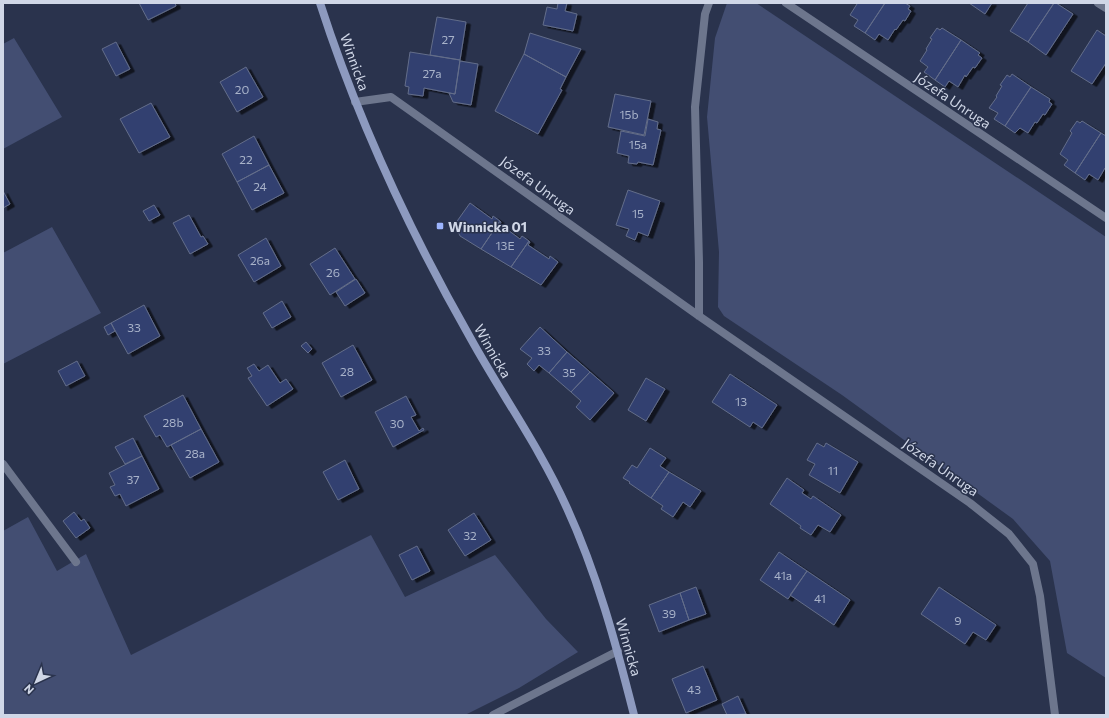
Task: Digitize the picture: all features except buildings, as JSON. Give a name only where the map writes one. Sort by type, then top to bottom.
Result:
[{"type":"street","name":"Winnicka","points":[[320,3],[372,143],[400,205],[431,268],[539,455],[566,505],[589,560],[602,600],[618,651],[634,715]]},
{"type":"street","points":[[698,316],[699,262],[695,107],[705,14],[709,3]]},
{"type":"street","name":"Józefa Unruga","points":[[786,3],[1106,218]]},
{"type":"street","points":[[1098,3],[1106,8]]},
{"type":"street","name":"Józefa Unruga","points":[[356,102],[391,97],[698,316],[970,503],[1009,534],[1033,564],[1040,596],[1055,715]]},
{"type":"street","points":[[3,464],[76,562]]},
{"type":"street","points":[[493,715],[618,651]]},
{"type":"shaded area","points":[[727,3],[756,3],[1106,237],[1106,678],[1067,653],[1050,561],[1013,519],[842,395],[724,316],[718,307],[719,252],[707,117],[715,38]]},
{"type":"shaded area","points":[[14,38],[62,117],[3,149],[3,44]]},
{"type":"shaded area","points":[[52,227],[101,313],[3,364],[3,253]]},
{"type":"shaded area","points":[[28,517],[57,571],[86,554],[131,655],[371,535],[405,597],[495,555],[546,619],[578,652],[519,688],[465,715],[3,715],[3,531]]},
{"type":"place","name":"Winnicka 01","points":[[440,226]]}]
